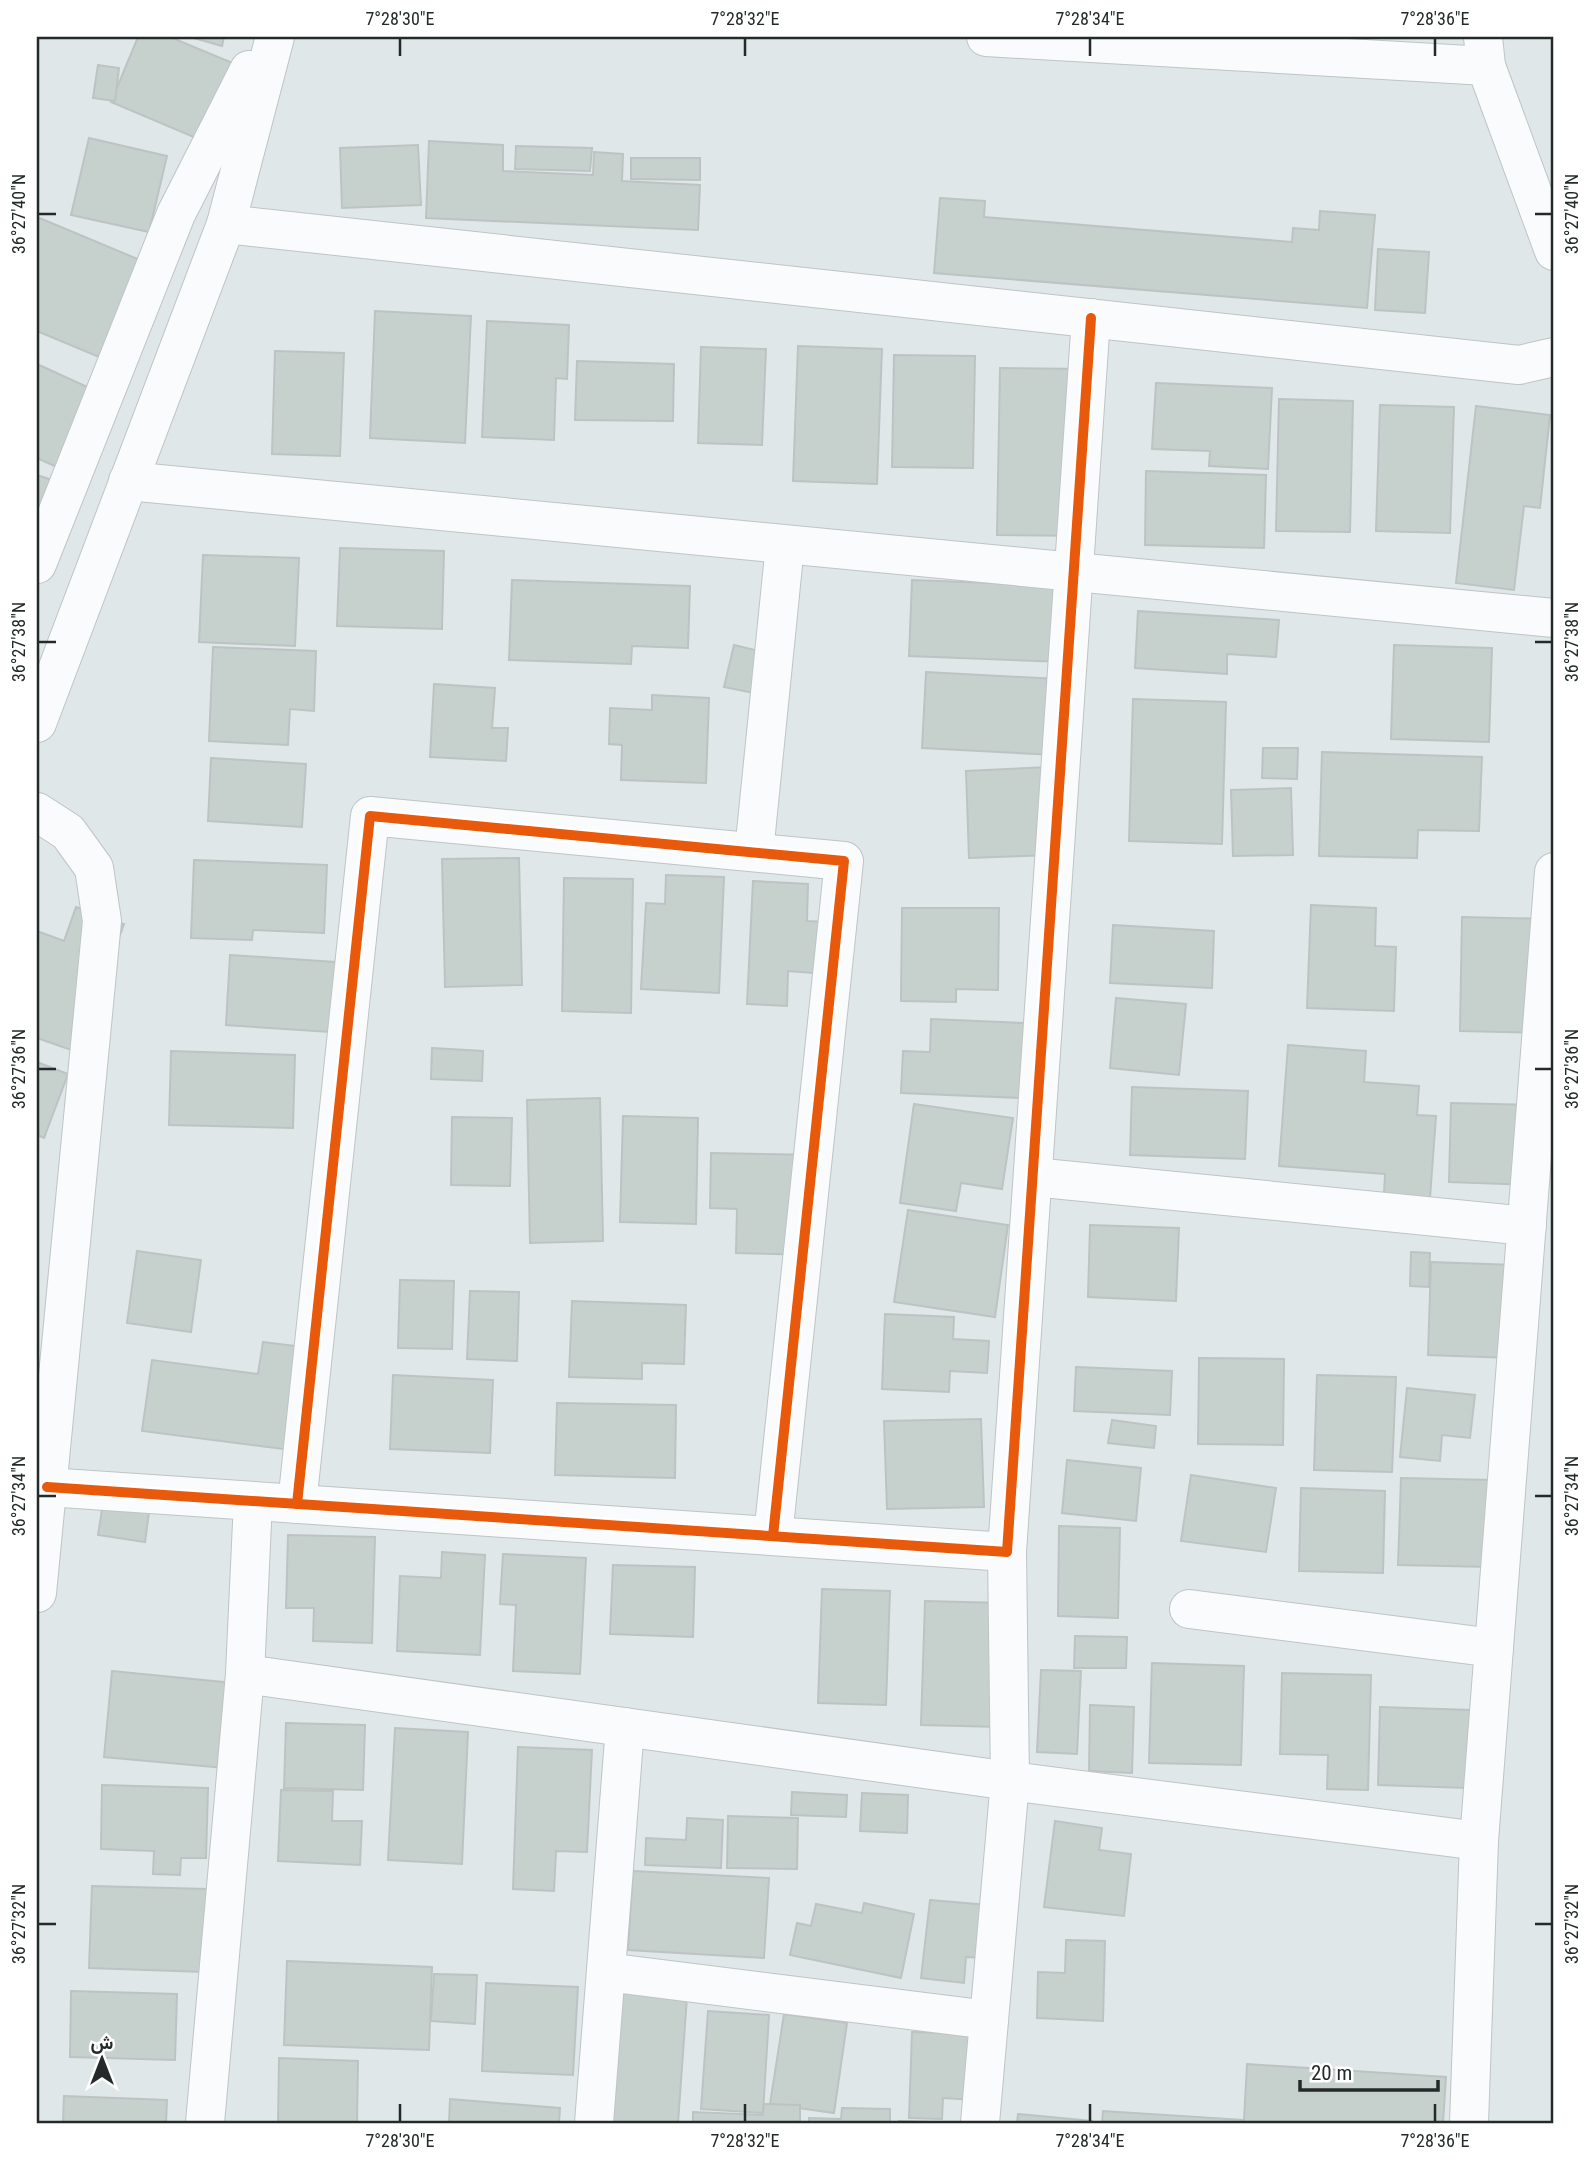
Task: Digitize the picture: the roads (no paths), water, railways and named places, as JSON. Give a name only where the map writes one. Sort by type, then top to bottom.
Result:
[{"type":"street","points":[[37,564],[176,214],[266,37]]},
{"type":"street","points":[[37,723],[226,224],[275,37]]},
{"type":"street","points":[[986,37],[1485,51],[1554,251]]},
{"type":"street","points":[[226,224],[1519,365],[1554,358]]},
{"type":"street","points":[[980,2123],[1010,1781],[1007,1552],[1091,318]]},
{"type":"street","points":[[128,481],[1554,618]]},
{"type":"street","points":[[754,852],[785,545]]},
{"type":"street","points":[[37,812],[68,832],[94,868],[103,921],[37,1593]]},
{"type":"street","points":[[297,1504],[370,816],[844,861],[773,1536]]},
{"type":"street","points":[[1469,2123],[1479,1842],[1527,1226],[1550,987],[1554,872]]},
{"type":"street","points":[[1033,1177],[1527,1226]]},
{"type":"street","points":[[47,1487],[1007,1552]]},
{"type":"street","points":[[205,2123],[245,1674],[253,1502]]},
{"type":"street","points":[[1189,1609],[1494,1648]]},
{"type":"street","points":[[245,1674],[1010,1781],[1479,1842]]},
{"type":"street","points":[[594,2123],[625,1727]]},
{"type":"street","points":[[606,1972],[989,2020]]}]
